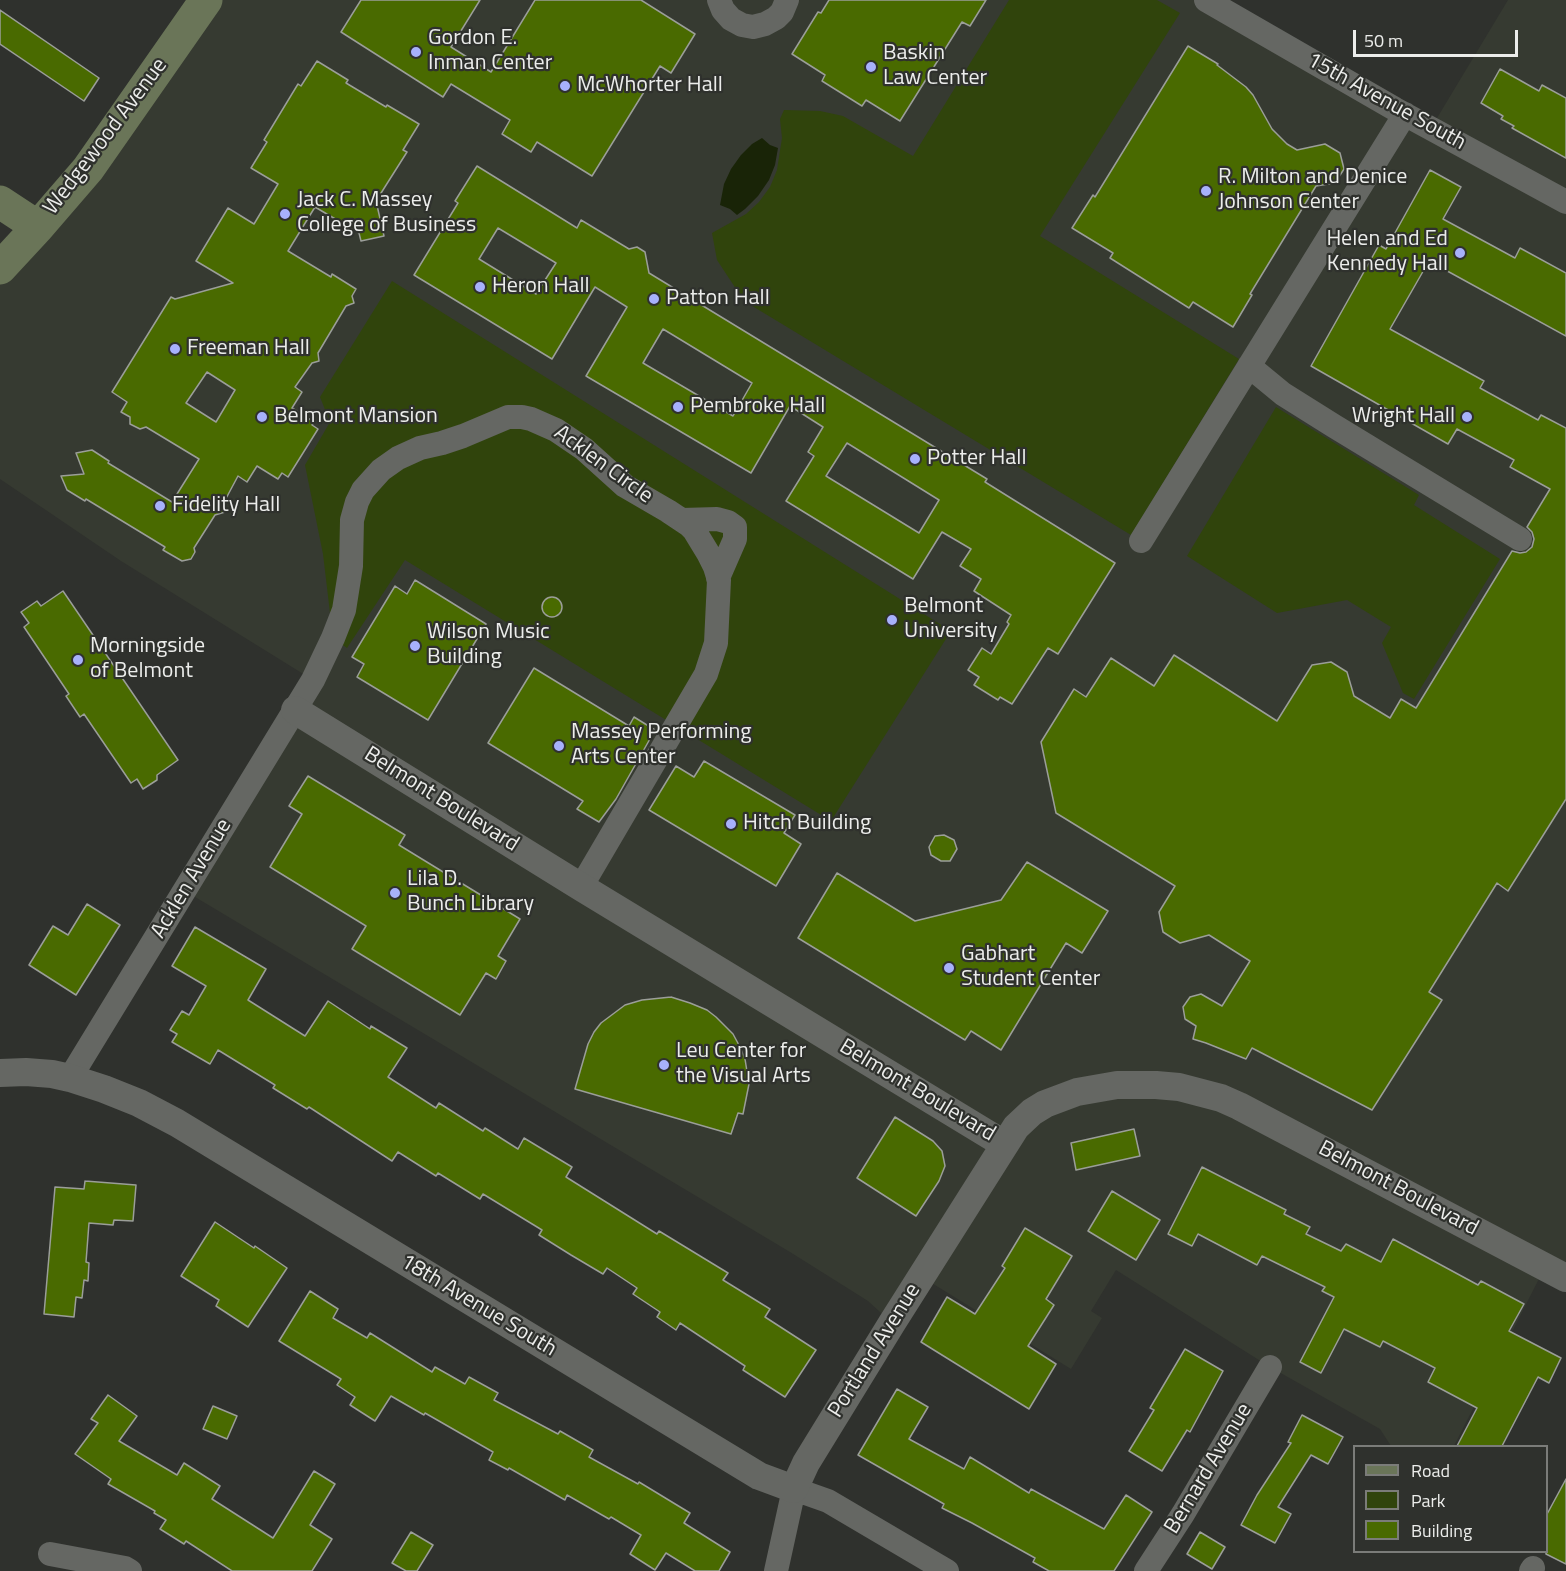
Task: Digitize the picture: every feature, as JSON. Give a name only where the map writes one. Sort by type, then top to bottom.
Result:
[{"type":"main road","name":"Wedgewood Avenue","points":[[0,268],[88,169],[206,0]]},
{"type":"main road","points":[[0,201],[38,227]]},
{"type":"street","points":[[719,0],[726,15],[742,25],[759,26],[770,22],[782,9]]},
{"type":"street","name":"15th Avenue South","points":[[1206,0],[1237,7],[1405,114],[1566,202]]},
{"type":"street","points":[[1141,541],[1405,114]]},
{"type":"street","points":[[1249,366],[1283,394],[1520,539]]},
{"type":"street","name":"Acklen Circle","points":[[313,680],[344,610],[351,566],[352,520],[357,502],[381,470],[409,452],[463,436],[501,418],[515,416],[531,419],[556,430],[571,440],[625,486],[682,520],[694,530],[715,567],[719,592],[716,643],[706,674],[581,887]]},
{"type":"street","points":[[682,520],[717,519],[735,527],[735,539],[718,578]]},
{"type":"street","name":"Acklen Avenue","points":[[70,1078],[313,680]]},
{"type":"street","name":"Belmont Boulevard","points":[[295,710],[1004,1144],[1016,1127],[1032,1112],[1045,1104],[1077,1092],[1118,1085],[1179,1087],[1202,1092],[1239,1106],[1566,1278]]},
{"type":"street","name":"18th Avenue South","points":[[0,1073],[52,1074],[104,1089],[139,1103],[177,1123],[759,1476],[828,1501],[947,1571]]},
{"type":"street","name":"Portland Avenue","points":[[776,1571],[795,1489],[806,1463],[1004,1144]]},
{"type":"street","name":"Bernard Avenue","points":[[1146,1571],[1183,1514],[1270,1366]]},
{"type":"street","points":[[50,1554],[125,1568],[130,1571]]},
{"type":"shaded area","name":"Belmont University","points":[[204,0],[1206,0],[1431,128],[1508,0],[1566,0],[1566,1278],[1545,1267],[1455,1445],[1390,1445],[1380,1429],[1270,1367],[1116,1270],[1091,1311],[1102,1318],[1071,1369],[922,1277],[892,1323],[868,1301],[790,1252],[185,891],[313,680],[121,561],[0,479],[0,263]]},
{"type":"shaded area","points":[[762,138],[778,148],[775,165],[769,180],[758,196],[737,215],[720,205],[724,184],[741,155]]},
{"type":"green space","points":[[1009,0],[1157,0],[1180,13],[1040,236],[1239,359],[1131,535],[744,301],[717,260],[712,233],[746,214],[770,187],[777,170],[782,138],[780,119],[784,110],[820,111],[843,116],[913,156]]},
{"type":"green space","points":[[392,281],[951,631],[831,821],[405,560],[347,648],[333,638],[323,554],[305,465],[330,422],[320,397]]},
{"type":"green space","points":[[1276,407],[1419,495],[1414,505],[1500,559],[1414,699],[1403,693],[1382,643],[1391,627],[1347,600],[1277,613],[1187,556]]},
{"type":"building","name":"McWhorter Hall","points":[[361,0],[480,0],[451,47],[491,72],[535,0],[641,0],[695,34],[671,73],[660,66],[592,176],[537,142],[531,152],[502,134],[510,120],[451,84],[443,97],[341,32]]},
{"type":"building","name":"Baskin Law Center","points":[[829,0],[986,0],[970,26],[962,22],[900,121],[866,100],[862,106],[822,81],[825,75],[792,54],[818,12],[821,13]]},
{"type":"building","points":[[0,10],[99,78],[84,101],[0,44]]},
{"type":"building","name":"R. Milton and Denice Johnson Center","points":[[1188,46],[1218,64],[1246,87],[1272,129],[1287,144],[1297,150],[1325,144],[1340,153],[1344,169],[1335,183],[1316,186],[1250,294],[1252,295],[1233,327],[1193,302],[1189,308],[1110,258],[1113,253],[1072,228],[1093,195],[1095,197]]},
{"type":"building","points":[[317,61],[348,80],[346,83],[419,124],[403,150],[407,152],[376,201],[384,236],[361,241],[359,233],[315,207],[288,251],[356,289],[352,296],[354,303],[346,306],[318,353],[319,361],[312,363],[295,387],[302,392],[292,408],[314,422],[312,425],[318,429],[288,477],[282,473],[278,479],[257,466],[247,482],[238,476],[223,504],[225,512],[215,515],[194,548],[195,552],[191,559],[182,561],[163,550],[165,547],[67,490],[61,476],[84,474],[76,453],[92,450],[109,461],[108,463],[172,502],[199,459],[146,427],[140,429],[130,424],[130,417],[121,412],[127,402],[112,392],[171,297],[175,299],[233,283],[196,261],[228,208],[254,224],[278,184],[251,168],[267,142],[264,140],[298,84],[301,86]],"holes":[[[207,372],[235,390],[216,422],[186,403]]]},
{"type":"building","points":[[1500,69],[1539,91],[1542,85],[1566,98],[1566,158],[1512,128],[1514,126],[1501,119],[1503,116],[1481,103]]},
{"type":"building","points":[[477,166],[577,228],[581,220],[629,249],[637,247],[645,252],[649,273],[987,479],[985,482],[1115,563],[1058,654],[1048,648],[1012,704],[1000,697],[998,700],[974,685],[979,677],[968,670],[982,648],[991,654],[1009,624],[1007,622],[1011,615],[974,591],[981,579],[960,566],[971,549],[942,532],[913,579],[786,501],[814,456],[808,452],[823,427],[790,406],[751,473],[586,376],[627,307],[595,287],[552,359],[414,275],[458,203],[455,201]],"holes":[[[498,228],[556,263],[536,294],[479,259]],[[663,329],[752,383],[733,416],[643,363]],[[847,443],[939,500],[919,533],[826,476]]]},
{"type":"building","points":[[1430,170],[1461,187],[1443,219],[1515,258],[1520,248],[1566,273],[1566,336],[1429,261],[1390,329],[1484,381],[1480,388],[1538,420],[1541,415],[1566,428],[1566,799],[1508,891],[1497,883],[1429,992],[1442,1000],[1372,1110],[1252,1048],[1246,1059],[1193,1039],[1196,1026],[1185,1019],[1183,1007],[1190,997],[1201,994],[1222,1006],[1250,961],[1209,935],[1180,943],[1163,932],[1159,912],[1175,886],[1056,813],[1041,742],[1074,689],[1086,697],[1111,658],[1154,686],[1174,655],[1277,721],[1312,665],[1331,662],[1347,672],[1354,696],[1390,718],[1401,699],[1416,708],[1512,551],[1526,552],[1532,547],[1534,539],[1527,527],[1550,489],[1510,467],[1514,460],[1457,429],[1448,444],[1311,366],[1379,245],[1386,249]]},
{"type":"building","name":"Wilson Music Building","points":[[415,580],[486,624],[428,720],[357,677],[364,664],[352,657],[395,586],[407,594]]},
{"type":"building","name":"Morningside of Belmont","points":[[63,591],[178,760],[157,775],[157,780],[143,789],[137,779],[131,783],[84,714],[80,717],[66,696],[69,694],[24,627],[29,623],[21,612],[37,601],[41,606]]},
{"type":"building","points":[[552,597],[559,600],[562,607],[559,614],[552,617],[545,614],[542,607],[545,600]]},
{"type":"building","name":"Massey Performing Arts Center","points":[[534,668],[629,726],[634,717],[655,730],[616,799],[599,822],[577,809],[583,801],[488,743]]},
{"type":"building","name":"Hitch Building","points":[[704,761],[795,815],[784,833],[801,844],[776,886],[649,810],[676,766],[694,777]]},
{"type":"building","name":"Lila D. Bunch Library","points":[[308,776],[405,835],[399,845],[520,919],[498,956],[506,961],[496,979],[486,973],[460,1015],[352,949],[366,926],[270,867],[302,814],[289,806]]},
{"type":"building","points":[[944,835],[954,840],[957,849],[950,861],[941,861],[931,855],[929,847],[935,836]]},
{"type":"building","name":"Gabhart Student Center","points":[[1027,862],[1108,911],[1082,953],[1066,943],[1001,1050],[971,1031],[965,1040],[798,938],[837,873],[915,921],[1001,900]]},
{"type":"building","points":[[87,904],[120,925],[76,995],[29,965],[53,926],[68,935]]},
{"type":"building","points":[[195,927],[266,969],[248,1000],[305,1036],[328,1001],[370,1029],[371,1026],[407,1048],[388,1077],[436,1108],[439,1103],[483,1131],[485,1128],[518,1149],[524,1138],[572,1167],[566,1177],[657,1234],[659,1231],[728,1273],[723,1280],[770,1309],[765,1317],[816,1350],[785,1397],[743,1370],[745,1366],[680,1323],[676,1330],[657,1317],[660,1312],[633,1294],[637,1288],[607,1268],[603,1274],[571,1255],[539,1235],[542,1230],[483,1194],[480,1199],[438,1173],[436,1176],[398,1152],[392,1161],[309,1107],[307,1109],[273,1088],[275,1085],[218,1050],[210,1064],[172,1042],[177,1034],[170,1030],[182,1011],[189,1015],[206,986],[172,966]]},
{"type":"building","name":"Leu Center for the Visual Arts","points":[[671,997],[707,1010],[733,1034],[740,1047],[745,1059],[749,1084],[743,1114],[738,1113],[731,1134],[575,1089],[588,1044],[601,1023],[625,1005],[642,1000]]},
{"type":"building","points":[[895,1117],[933,1141],[942,1151],[945,1166],[939,1181],[916,1216],[857,1178]]},
{"type":"building","points":[[1134,1129],[1140,1156],[1076,1170],[1071,1143]]},
{"type":"building","points":[[1202,1167],[1286,1210],[1284,1214],[1310,1227],[1306,1234],[1341,1251],[1346,1244],[1381,1262],[1393,1239],[1478,1285],[1481,1281],[1524,1304],[1509,1331],[1561,1358],[1549,1383],[1538,1377],[1503,1445],[1458,1445],[1477,1408],[1428,1382],[1435,1368],[1383,1341],[1380,1347],[1344,1329],[1321,1373],[1300,1362],[1334,1297],[1322,1291],[1325,1287],[1262,1256],[1257,1265],[1198,1234],[1192,1246],[1168,1234]]},
{"type":"building","points":[[85,1181],[136,1185],[133,1221],[114,1220],[113,1225],[89,1223],[86,1262],[89,1263],[88,1281],[84,1280],[82,1298],[76,1297],[74,1317],[44,1314],[55,1187],[84,1189]]},
{"type":"building","points":[[1112,1191],[1160,1220],[1136,1260],[1088,1231]]},
{"type":"building","points":[[215,1222],[287,1268],[248,1327],[216,1306],[219,1300],[181,1276]]},
{"type":"building","points":[[1025,1228],[1072,1256],[1046,1299],[1054,1305],[1028,1346],[1056,1364],[1029,1409],[921,1342],[947,1297],[975,1314],[1005,1268],[1002,1266]]},
{"type":"building","points":[[310,1291],[338,1309],[333,1318],[367,1338],[370,1333],[432,1372],[435,1367],[465,1384],[469,1377],[498,1393],[494,1400],[558,1434],[560,1431],[593,1450],[589,1457],[638,1484],[639,1482],[690,1513],[684,1523],[730,1552],[719,1571],[695,1571],[666,1553],[655,1570],[630,1554],[641,1535],[567,1495],[565,1500],[509,1468],[508,1470],[489,1460],[493,1452],[425,1413],[424,1415],[391,1396],[375,1421],[350,1405],[355,1397],[337,1385],[341,1379],[279,1341]]},
{"type":"building","points":[[1185,1349],[1223,1371],[1190,1432],[1187,1430],[1162,1471],[1129,1451],[1154,1410],[1150,1408]]},
{"type":"building","points":[[897,1389],[928,1407],[909,1439],[964,1469],[970,1457],[1029,1493],[1031,1489],[1104,1529],[1126,1495],[1152,1512],[1114,1571],[1049,1571],[1033,1562],[1035,1558],[942,1508],[944,1504],[858,1455]]},
{"type":"building","points":[[108,1395],[137,1416],[119,1441],[177,1475],[184,1463],[220,1486],[212,1499],[273,1538],[314,1471],[335,1484],[310,1525],[332,1539],[312,1571],[232,1571],[186,1541],[184,1544],[160,1529],[166,1520],[154,1513],[155,1511],[108,1484],[111,1479],[75,1454],[98,1423],[91,1419]]},
{"type":"building","points":[[213,1406],[237,1416],[227,1439],[203,1429]]},
{"type":"building","points":[[1302,1415],[1343,1437],[1328,1464],[1311,1455],[1278,1507],[1291,1514],[1275,1543],[1241,1525],[1257,1495],[1291,1443],[1288,1442]]},
{"type":"building","points":[[1566,1479],[1566,1564],[1546,1554],[1548,1553],[1548,1512]]},
{"type":"building","points":[[411,1532],[433,1545],[417,1571],[406,1571],[392,1563]]},
{"type":"building","points":[[1200,1532],[1225,1547],[1212,1569],[1187,1554]]},
{"type":"place","name":"Gordon E. Inman Center","points":[[416,52]]},
{"type":"place","name":"Baskin Law Center","points":[[871,67]]},
{"type":"place","name":"McWhorter Hall","points":[[565,86]]},
{"type":"place","name":"R. Milton and Denice Johnson Center","points":[[1206,191]]},
{"type":"place","name":"Jack C. Massey College of Business","points":[[285,214]]},
{"type":"place","name":"Helen and Ed Kennedy Hall","points":[[1460,253]]},
{"type":"place","name":"Heron Hall","points":[[480,287]]},
{"type":"place","name":"Patton Hall","points":[[654,299]]},
{"type":"place","name":"Freeman Hall","points":[[175,349]]},
{"type":"place","name":"Pembroke Hall","points":[[678,407]]},
{"type":"place","name":"Belmont Mansion","points":[[262,417]]},
{"type":"place","name":"Wright Hall","points":[[1467,417]]},
{"type":"place","name":"Potter Hall","points":[[915,459]]},
{"type":"place","name":"Fidelity Hall","points":[[160,506]]},
{"type":"place","name":"Belmont University","points":[[892,620]]},
{"type":"place","name":"Wilson Music Building","points":[[415,646]]},
{"type":"place","name":"Morningside of Belmont","points":[[78,660]]},
{"type":"place","name":"Massey Performing Arts Center","points":[[559,746]]},
{"type":"place","name":"Hitch Building","points":[[731,824]]},
{"type":"place","name":"Lila D. Bunch Library","points":[[395,893]]},
{"type":"place","name":"Gabhart Student Center","points":[[949,968]]},
{"type":"place","name":"Leu Center for the Visual Arts","points":[[664,1065]]}]
